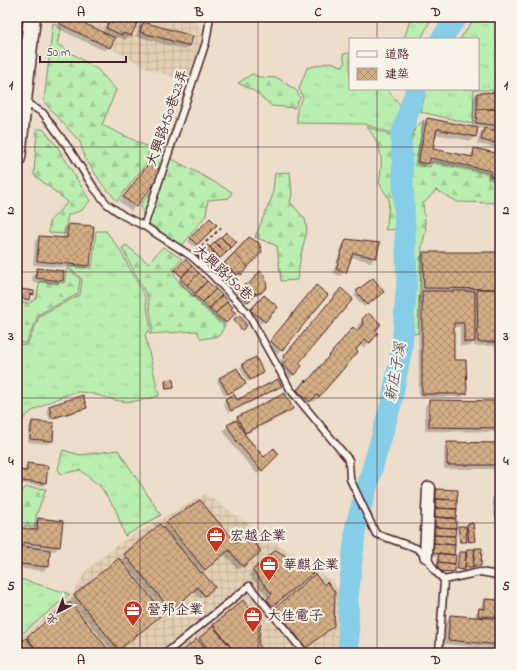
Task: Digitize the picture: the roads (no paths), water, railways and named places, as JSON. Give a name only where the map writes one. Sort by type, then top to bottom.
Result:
[{"type":"street","points":[[17,158],[20,101],[32,17]]},
{"type":"street","points":[[426,556],[429,488]]},
{"type":"lane","name":"大興路150巷23弄","points":[[144,226],[206,42],[210,17]]},
{"type":"lane","name":"大興路150巷","points":[[20,101],[43,113],[70,150],[94,188],[107,204],[124,216],[144,226],[196,261],[247,312],[290,389],[349,460],[350,479],[376,534],[416,548],[426,556]]},
{"type":"lane","points":[[426,556],[435,571],[444,580],[439,653]]},
{"type":"lane","points":[[444,580],[480,572],[500,577]]},
{"type":"lane","points":[[166,653],[249,586],[305,653]]},
{"type":"water","points":[[498,491],[500,491],[500,532],[495,514],[493,498]]},
{"type":"waterway","name":"新庄子溪","points":[[442,38],[457,17]]},
{"type":"waterway","name":"新庄子溪","points":[[349,653],[348,597],[356,525],[391,404],[402,348],[407,278],[401,135],[416,90]]},
{"type":"place","name":"宏越企業","points":[[216,553]]},
{"type":"place","name":"華麒企業","points":[[269,582]]},
{"type":"place","name":"營邦企業","points":[[133,627]]},
{"type":"place","name":"大佳電子","points":[[253,633]]}]
